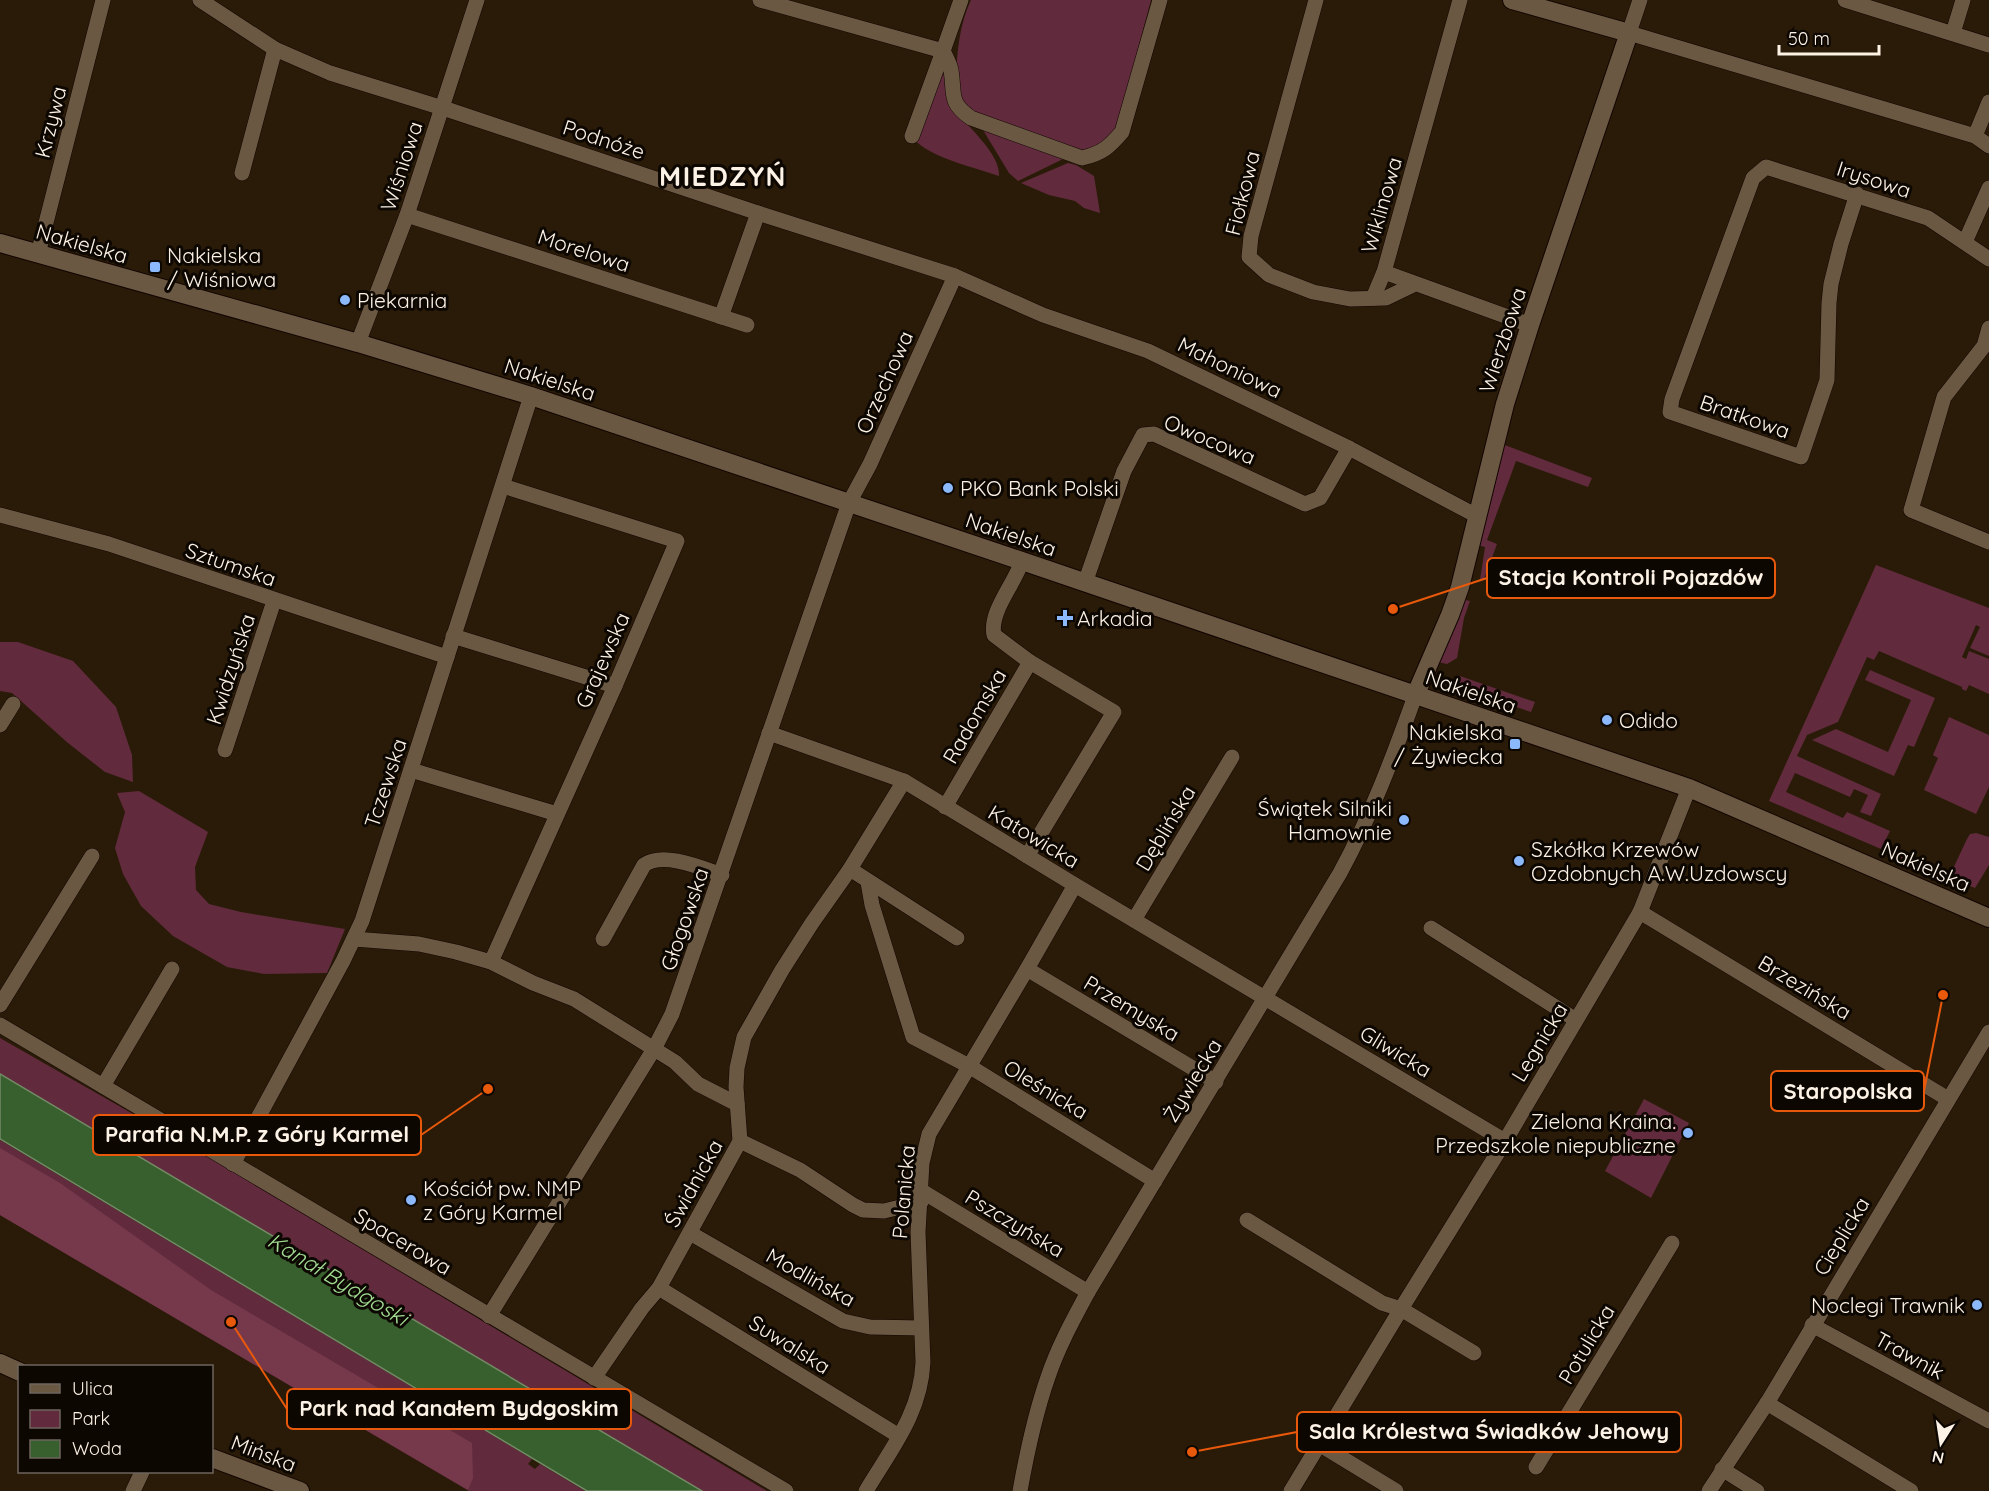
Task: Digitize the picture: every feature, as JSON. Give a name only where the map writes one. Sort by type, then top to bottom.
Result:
[{"type":"main road","points":[[1512,0],[1629,33]]},
{"type":"main road","name":"Wierzbowa","points":[[1415,696],[1456,596],[1502,416],[1530,325],[1629,33]]},
{"type":"main road","name":"Nakielska","points":[[0,243],[358,343],[531,396],[1022,561],[1689,788],[1989,918]]},
{"type":"main road","points":[[0,1363],[18,1371]]},
{"type":"main road","name":"Mińska","points":[[213,1458],[300,1491]]},
{"type":"street","name":"Krzywa","points":[[39,254],[103,0]]},
{"type":"street","name":"Podnóże","points":[[200,0],[275,49],[330,74],[442,108],[955,276]]},
{"type":"street","name":"Wiśniowa","points":[[358,343],[407,215],[477,0]]},
{"type":"street","points":[[760,0],[943,51],[951,67],[954,99],[960,110],[971,118],[1002,127],[1082,158],[1097,154],[1108,147],[1122,132],[1160,0]]},
{"type":"street","points":[[912,136],[961,0]]},
{"type":"street","name":"Fiołkowa","points":[[1316,0],[1251,236],[1249,257],[1269,275],[1313,292],[1350,299],[1386,298],[1415,284]]},
{"type":"street","name":"Wiklinowa","points":[[1460,0],[1384,272],[1530,325]]},
{"type":"street","name":"Wierzbowa","points":[[1629,33],[1640,0]]},
{"type":"street","points":[[1953,33],[1963,0]]},
{"type":"street","points":[[1850,1],[1989,45]]},
{"type":"street","points":[[1629,33],[1975,136],[1989,146]]},
{"type":"street","points":[[242,173],[275,49]]},
{"type":"street","points":[[1975,136],[1989,102]]},
{"type":"street","name":"Irysowa","points":[[1766,167],[1928,218],[1989,259]]},
{"type":"street","name":"Bratkowa","points":[[1766,167],[1753,178],[1672,399],[1670,412],[1801,458],[1827,380],[1831,284],[1857,194]]},
{"type":"street","points":[[1965,242],[1989,188]]},
{"type":"street","points":[[721,317],[758,213]]},
{"type":"street","name":"Morelowa","points":[[407,215],[747,325]]},
{"type":"street","points":[[1373,298],[1384,272]]},
{"type":"street","name":"Mahoniowa","points":[[955,276],[1043,315],[1148,351],[1349,448],[1477,516]]},
{"type":"street","name":"Orzechowa","points":[[849,504],[870,464],[955,276]]},
{"type":"street","points":[[1989,328],[1984,346],[1944,398],[1911,510],[1989,542]]},
{"type":"street","name":"Tczewska","points":[[233,1164],[354,939],[411,770],[531,396]]},
{"type":"street","name":"Owocowa","points":[[1084,583],[1124,471],[1143,435],[1154,434],[1305,504],[1320,498],[1349,448]]},
{"type":"street","name":"Grajewska","points":[[491,962],[615,686],[677,541],[503,486]]},
{"type":"street","name":"Głogowska","points":[[489,1316],[654,1048],[678,1002],[849,504]]},
{"type":"street","name":"Sztumska","points":[[0,514],[109,544],[447,657]]},
{"type":"street","name":"Radomska","points":[[945,807],[1030,662],[999,639],[994,634],[992,626],[995,615],[1017,576],[1022,561]]},
{"type":"street","name":"Kwidzyńska","points":[[225,750],[274,601]]},
{"type":"street","points":[[453,636],[615,686]]},
{"type":"street","points":[[1028,856],[1114,712],[1030,662]]},
{"type":"street","name":"Żywiecka","points":[[1020,1491],[1032,1431],[1048,1377],[1067,1331],[1088,1292],[1216,1082],[1360,837],[1383,784],[1415,696]]},
{"type":"street","points":[[0,725],[12,704]]},
{"type":"street","name":"Katowicka","points":[[769,734],[903,781],[1266,998]]},
{"type":"street","name":"Dęblińska","points":[[1134,920],[1232,757]]},
{"type":"street","points":[[411,770],[557,814]]},
{"type":"street","name":"Świdnicka","points":[[594,1378],[642,1308],[659,1288],[740,1141],[737,1068],[744,1037],[782,970],[850,869],[903,781]]},
{"type":"street","name":"Legnicka","points":[[1291,1491],[1505,1141],[1640,912],[1689,788]]},
{"type":"street","points":[[0,1005],[92,856]]},
{"type":"street","points":[[603,939],[648,861],[672,861],[722,875]]},
{"type":"street","points":[[850,869],[957,938]]},
{"type":"street","name":"Oleśnicka","points":[[868,882],[872,905],[914,1037],[969,1066],[1155,1180]]},
{"type":"street","name":"Polanicka","points":[[866,1491],[912,1415],[921,1383],[923,1362],[918,1232],[922,1163],[929,1134],[1075,885]]},
{"type":"street","name":"Brzezińska","points":[[1640,912],[1948,1099]]},
{"type":"street","points":[[1431,928],[1576,1020]]},
{"type":"street","points":[[354,939],[418,944],[491,962],[533,983],[574,999],[675,1062],[698,1083],[737,1104]]},
{"type":"street","points":[[103,1086],[172,969]]},
{"type":"street","name":"Przemyska","points":[[1027,969],[1216,1082]]},
{"type":"street","name":"Gliwicka","points":[[1266,998],[1505,1141]]},
{"type":"street","name":"Spacerowa","points":[[0,1025],[786,1491]]},
{"type":"street","name":"Cieplicka","points":[[1709,1491],[1767,1403],[1989,1032]]},
{"type":"street","points":[[740,1141],[800,1170],[843,1199],[864,1210],[894,1209],[920,1196]]},
{"type":"street","name":"Pszczyńska","points":[[920,1196],[1088,1292]]},
{"type":"street","points":[[894,1209],[910,1220],[918,1232]]},
{"type":"street","points":[[1247,1220],[1382,1304],[1401,1309],[1474,1353]]},
{"type":"street","name":"Modlińska","points":[[690,1233],[843,1321],[870,1327],[921,1328]]},
{"type":"street","name":"Potulicka","points":[[1536,1467],[1672,1243]]},
{"type":"street","name":"Suwalska","points":[[659,1288],[899,1436]]},
{"type":"street","name":"Trawnik","points":[[1812,1325],[1989,1421]]},
{"type":"street","points":[[1767,1403],[1911,1491]]},
{"type":"street","points":[[1319,1444],[1396,1491]]},
{"type":"street","points":[[1722,1469],[1757,1491]]},
{"type":"street","points":[[133,1491],[142,1473]]},
{"type":"green space","points":[[971,0],[1151,0],[1113,135],[1092,153],[987,120],[957,100],[958,49]]},
{"type":"green space","points":[[943,65],[947,92],[952,106],[988,148],[998,167],[999,176],[944,158],[914,140]]},
{"type":"green space","points":[[980,125],[1062,154],[1063,159],[1018,181],[1009,173]]},
{"type":"green space","points":[[1068,163],[1094,176],[1100,213],[1084,208],[1075,201],[1049,195],[1021,183]]},
{"type":"green space","points":[[1502,444],[1592,478],[1588,487],[1516,461],[1487,540],[1497,544],[1484,579],[1480,580],[1485,547],[1477,545]]},
{"type":"green space","points":[[1876,565],[1989,608],[1989,656],[1970,648],[1980,627],[1976,625],[1962,657],[1966,659],[1969,651],[1989,659],[1989,694],[1969,685],[1966,691],[1962,687],[1879,651],[1874,660],[1867,657],[1838,722],[1807,735],[1797,756],[1881,794],[1871,816],[1860,812],[1868,795],[1854,789],[1850,797],[1795,773],[1786,792],[1843,818],[1847,812],[1890,831],[1881,849],[1769,801]]},
{"type":"green space","points":[[1465,600],[1470,601],[1464,618],[1457,658],[1447,664],[1438,662],[1461,604]]},
{"type":"green space","points":[[0,642],[18,642],[73,661],[116,707],[132,755],[133,782],[105,772],[68,743],[12,693],[0,691]]},
{"type":"green space","points":[[1870,670],[1935,698],[1914,747],[1908,745],[1894,776],[1812,740],[1836,729],[1888,752],[1911,700],[1865,680]]},
{"type":"green space","points":[[1457,675],[1535,702],[1531,712],[1457,687],[1455,684]]},
{"type":"green space","points":[[1949,717],[1989,735],[1989,787],[1976,814],[1924,790],[1938,758],[1933,755]]},
{"type":"green space","points":[[139,791],[208,832],[195,867],[196,890],[209,904],[241,912],[345,929],[327,973],[264,974],[227,967],[173,936],[141,906],[123,874],[115,848],[125,812],[117,793]]},
{"type":"green space","points":[[1976,833],[1989,837],[1989,865],[1975,888],[1892,854],[1896,849],[1951,873],[1970,834]]},
{"type":"green space","points":[[0,1038],[203,1154],[767,1491],[702,1491],[0,1074]]},
{"type":"green space","points":[[1644,1099],[1689,1123],[1651,1198],[1605,1171]]},
{"type":"green space","points":[[0,1140],[532,1459],[528,1464],[535,1469],[540,1464],[585,1491],[469,1491],[0,1215]]},
{"type":"shaded area","points":[[0,1148],[60,1183],[211,1290],[472,1443],[473,1478],[468,1490],[0,1215]]},
{"type":"water","name":"Kanał Bydgoski","points":[[0,1074],[702,1491],[587,1491],[0,1139]]},
{"type":"place","name":"Nakielska / Wiśniowa","points":[[155,267]]},
{"type":"place","name":"Piekarnia","points":[[345,300]]},
{"type":"place","name":"PKO Bank Polski","points":[[948,488]]},
{"type":"place","name":"Stacja Kontroli Pojazdów","points":[[1393,609]]},
{"type":"place","name":"Arkadia","points":[[1065,618]]},
{"type":"place","name":"Odido","points":[[1607,720]]},
{"type":"place","name":"Nakielska / Żywiecka","points":[[1515,744]]},
{"type":"place","name":"Świątek Silniki Hamownie","points":[[1404,820]]},
{"type":"place","name":"Szkółka Krzewów Ozdobnych A.W.Uzdowscy","points":[[1519,861]]},
{"type":"place","name":"Staropolska","points":[[1943,995]]},
{"type":"place","name":"Parafia N.M.P. z Góry Karmel","points":[[488,1089]]},
{"type":"place","name":"Zielona Kraina. Przedszkole niepubliczne","points":[[1688,1133]]},
{"type":"place","name":"Kościół pw. NMP z Góry Karmel","points":[[411,1200]]},
{"type":"place","name":"Noclegi Trawnik","points":[[1977,1305]]},
{"type":"place","name":"Park nad Kanałem Bydgoskim","points":[[231,1322]]},
{"type":"place","name":"Sala Królestwa Świadków Jehowy","points":[[1192,1452]]},
{"type":"district","name":"MIEDZYŃ","points":[[723,176]]}]
